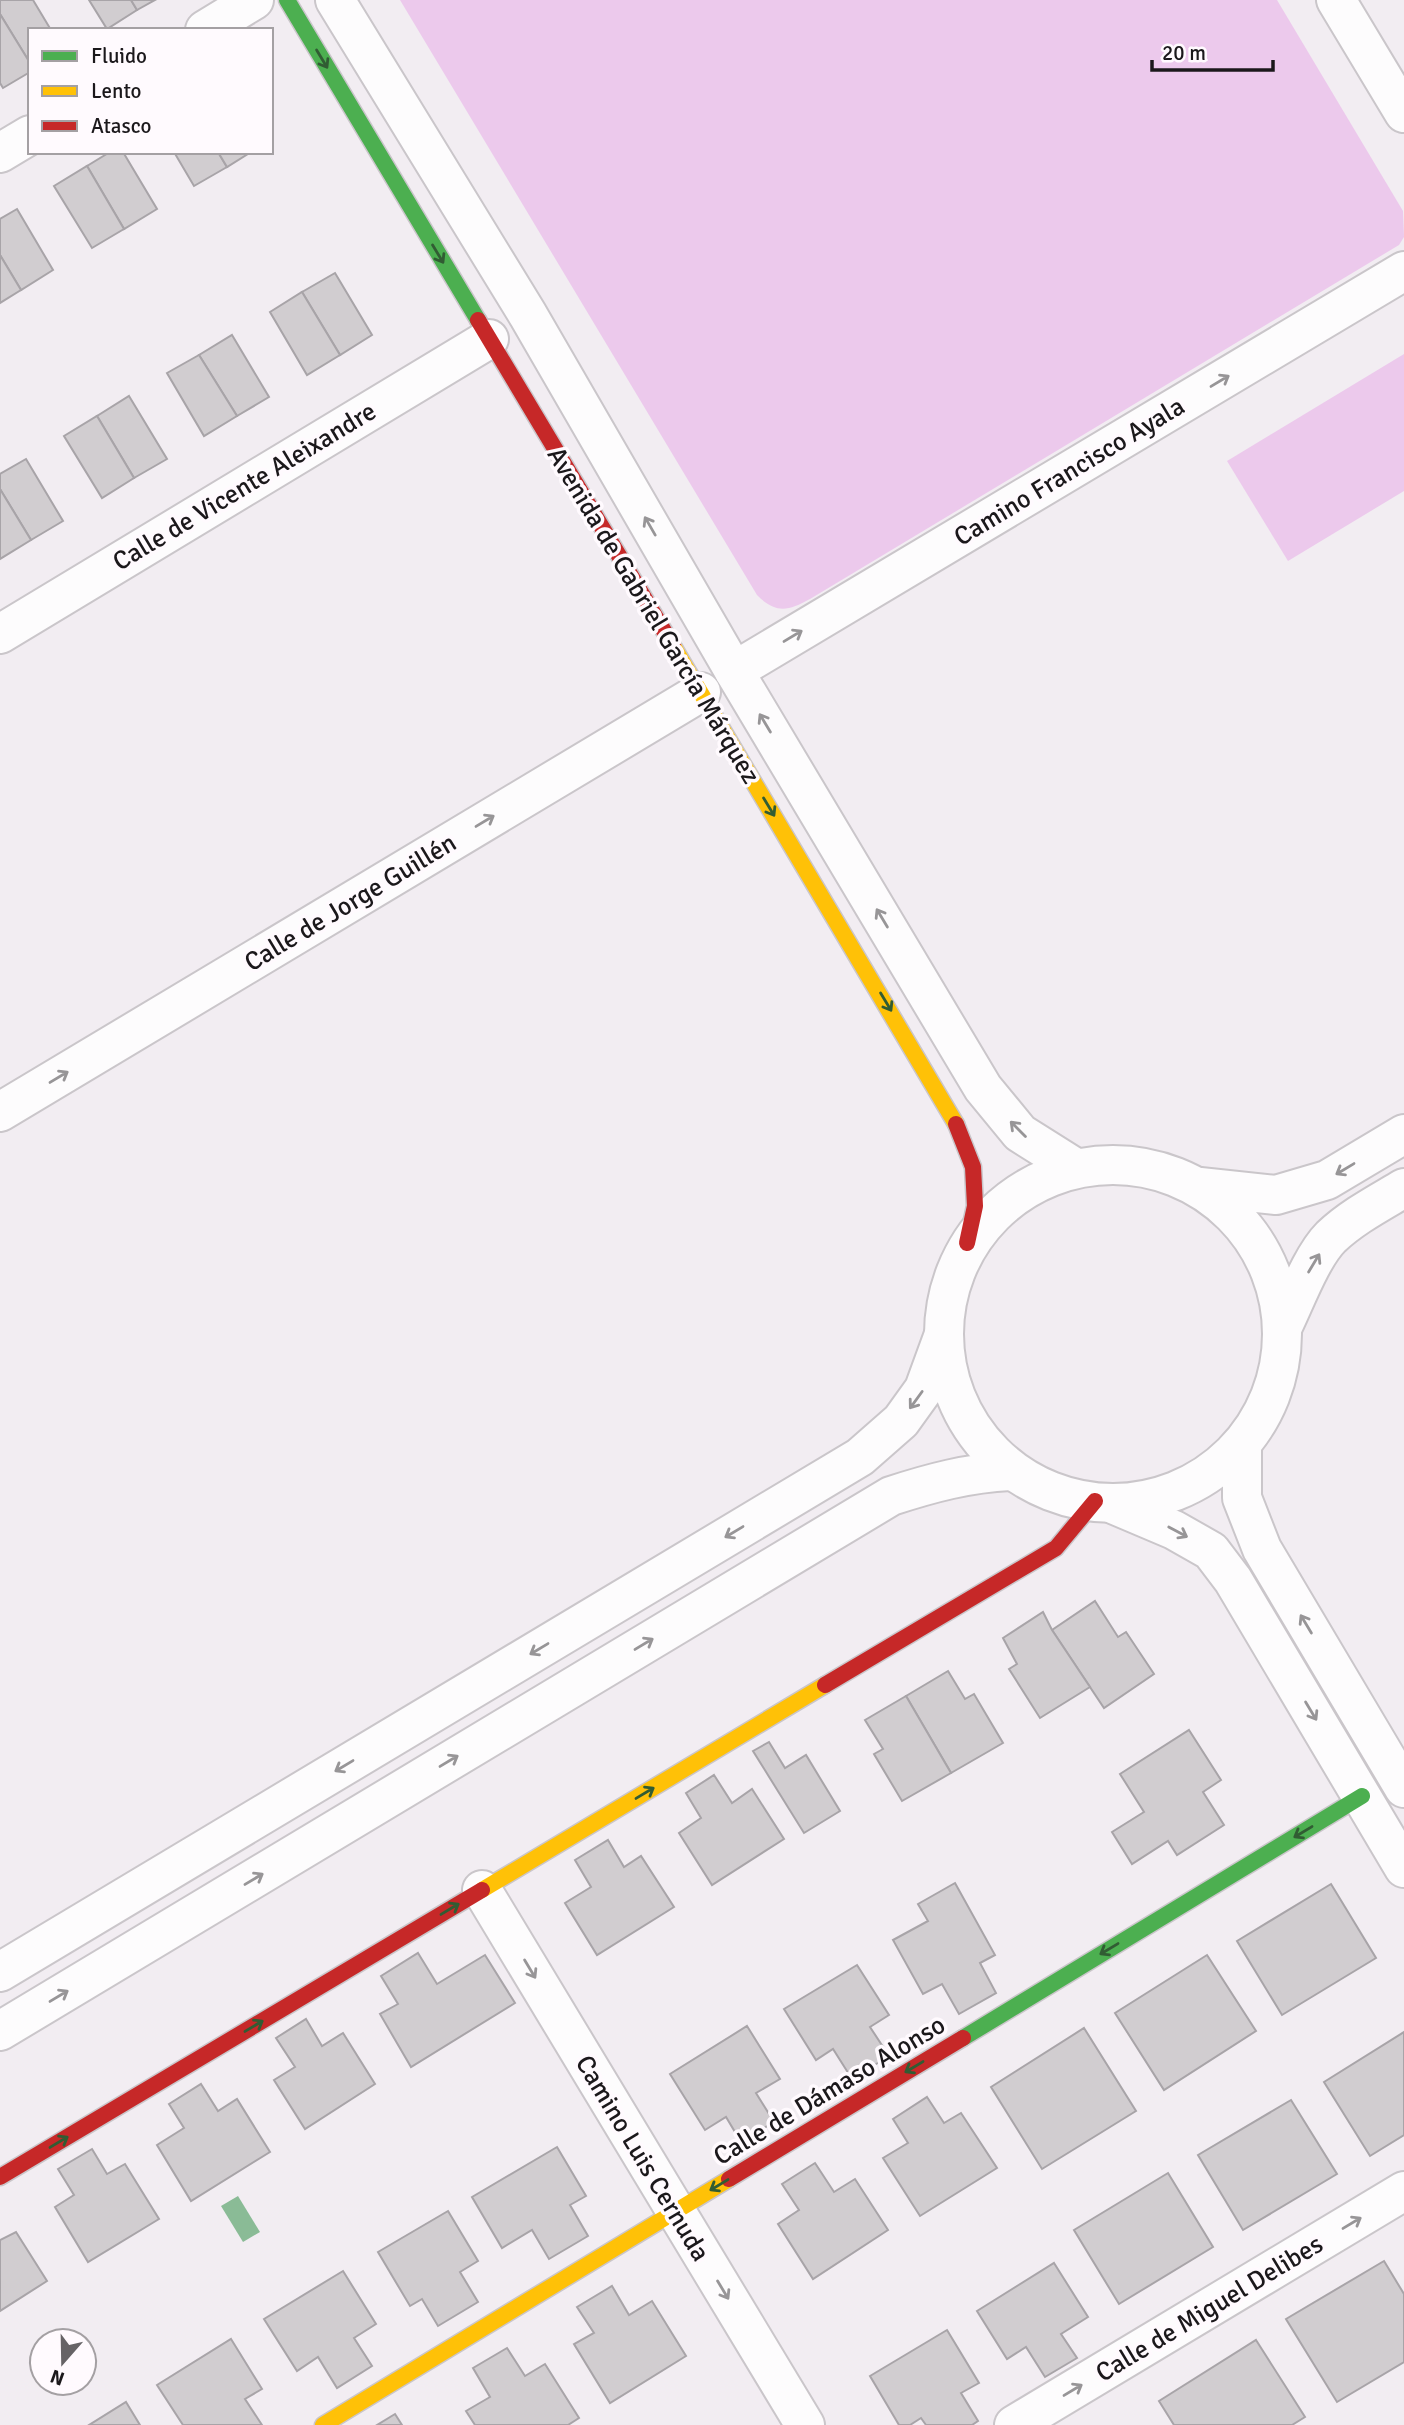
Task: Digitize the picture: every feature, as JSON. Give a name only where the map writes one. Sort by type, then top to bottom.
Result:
[{"type":"street","points":[[208,28],[254,0]]},
{"type":"street","name":"Avenida de Gabriel García Márquez","points":[[288,0],[953,1115],[973,1167],[975,1206],[967,1243]]},
{"type":"street","name":"Avenida de Gabriel García Márquez","points":[[335,0],[528,316],[734,671],[983,1088],[1020,1133],[1074,1167]]},
{"type":"street","points":[[1336,0],[1404,113]]},
{"type":"street","points":[[0,153],[28,136]]},
{"type":"street","name":"Camino Francisco Ayala","points":[[734,671],[1404,271]]},
{"type":"street","name":"Calle de Vicente Aleixandre","points":[[0,634],[489,339]]},
{"type":"street","name":"Calle de Jorge Guillén","points":[[0,1112],[701,692]]},
{"type":"street","points":[[1404,1133],[1327,1180],[1276,1195],[1200,1186],[1145,1166],[1074,1167],[1013,1195],[967,1243],[946,1298],[943,1338],[947,1375],[971,1429],[1010,1471],[1044,1490],[1105,1503],[1174,1530],[1211,1551],[1233,1580],[1404,1868]]},
{"type":"street","points":[[0,2177],[1056,1548],[1105,1503],[1168,1496],[1231,1458],[1262,1419],[1281,1367],[1284,1324],[1269,1262],[1248,1230],[1200,1186]]},
{"type":"street","points":[[1284,1324],[1307,1274],[1329,1239],[1353,1219],[1404,1188]]},
{"type":"street","points":[[0,1972],[860,1457],[901,1421],[924,1389],[943,1338]]},
{"type":"street","points":[[1242,1445],[1242,1498],[1262,1549],[1404,1788]]},
{"type":"street","points":[[0,2031],[891,1496],[944,1479],[982,1472],[1010,1471]]},
{"type":"street","name":"Calle de Dámaso Alonso","points":[[323,2425],[1362,1796]]},
{"type":"street","name":"Camino Luis Cernuda","points":[[482,1890],[805,2425]]},
{"type":"street","name":"Calle de Miguel Delibes","points":[[1014,2425],[1404,2192]]},
{"type":"shaded area","points":[[400,0],[1277,0],[1403,211],[1404,237],[1399,245],[810,599],[789,608],[776,608],[757,595]]},
{"type":"shaded area","points":[[1404,354],[1404,491],[1288,561],[1227,461]]},
{"type":"shaded area","points":[[238,2196],[260,2232],[243,2242],[221,2206]]},
{"type":"building","points":[[0,0],[33,0],[50,28],[28,28],[28,60],[0,14]]},
{"type":"building","points":[[89,0],[131,0],[137,10],[106,28]]},
{"type":"building","points":[[131,0],[155,0],[137,10]]},
{"type":"building","points":[[0,14],[28,60],[28,73],[3,88],[0,83]]},
{"type":"building","points":[[107,154],[124,154],[157,209],[124,229],[87,166]]},
{"type":"building","points":[[175,154],[219,154],[227,167],[194,186]]},
{"type":"building","points":[[219,154],[248,154],[227,167]]},
{"type":"building","points":[[87,166],[124,229],[92,248],[54,186]]},
{"type":"building","points":[[17,209],[53,270],[21,290],[0,255],[0,219]]},
{"type":"building","points":[[0,255],[21,290],[0,303]]},
{"type":"building","points":[[335,273],[372,335],[340,355],[302,292]]},
{"type":"building","points":[[302,292],[340,355],[307,375],[270,312]]},
{"type":"building","points":[[232,335],[269,397],[237,416],[199,355]]},
{"type":"building","points":[[199,355],[237,416],[204,436],[167,373]]},
{"type":"building","points":[[129,396],[167,459],[134,478],[97,416]]},
{"type":"building","points":[[97,416],[134,478],[102,498],[64,436]]},
{"type":"building","points":[[26,459],[63,521],[31,540],[0,489],[0,474]]},
{"type":"building","points":[[0,489],[31,540],[0,559]]},
{"type":"building","points":[[1095,1601],[1118,1637],[1126,1632],[1154,1674],[1104,1708],[1052,1630]]},
{"type":"building","points":[[1043,1612],[1090,1687],[1040,1718],[1009,1669],[1017,1664],[1003,1638]]},
{"type":"building","points":[[948,1671],[965,1699],[974,1694],[1003,1743],[951,1773],[906,1696]]},
{"type":"building","points":[[906,1696],[951,1773],[902,1801],[874,1754],[883,1749],[865,1720]]},
{"type":"building","points":[[1189,1730],[1221,1780],[1203,1792],[1224,1825],[1177,1855],[1168,1841],[1132,1864],[1112,1832],[1144,1812],[1120,1774]]},
{"type":"building","points":[[769,1742],[785,1768],[806,1755],[840,1811],[804,1833],[753,1751]]},
{"type":"building","points":[[714,1775],[732,1803],[752,1789],[784,1839],[712,1885],[679,1833],[701,1818],[686,1793]]},
{"type":"building","points":[[608,1840],[624,1867],[641,1856],[674,1907],[597,1955],[565,1903],[591,1887],[575,1860]]},
{"type":"building","points":[[955,1883],[995,1955],[980,1963],[996,1993],[959,2014],[942,1984],[923,1994],[893,1940],[928,1921],[918,1904]]},
{"type":"building","points":[[1331,1884],[1376,1958],[1282,2015],[1237,1941]]},
{"type":"building","points":[[418,1953],[437,1984],[485,1955],[515,2003],[411,2067],[380,2014],[398,2004],[381,1976]]},
{"type":"building","points":[[1207,1955],[1256,2031],[1164,2090],[1115,2013]]},
{"type":"building","points":[[857,1965],[889,2015],[870,2027],[889,2056],[852,2079],[833,2049],[816,2060],[784,2009]]},
{"type":"building","points":[[306,2019],[322,2046],[343,2033],[375,2084],[305,2129],[274,2080],[295,2067],[276,2038]]},
{"type":"building","points":[[747,2026],[780,2079],[756,2093],[774,2122],[741,2142],[726,2117],[705,2130],[670,2074]]},
{"type":"building","points":[[1084,2028],[1136,2111],[1042,2169],[991,2087]]},
{"type":"building","points":[[1404,2032],[1404,2135],[1370,2156],[1324,2082]]},
{"type":"building","points":[[201,2084],[218,2111],[237,2099],[270,2152],[191,2201],[157,2145],[184,2128],[169,2104]]},
{"type":"building","points":[[927,2097],[944,2123],[961,2113],[997,2168],[920,2216],[883,2158],[908,2143],[893,2119]]},
{"type":"building","points":[[1291,2100],[1337,2174],[1243,2230],[1198,2155]]},
{"type":"building","points":[[557,2147],[586,2196],[570,2205],[588,2236],[549,2259],[532,2230],[502,2248],[472,2197]]},
{"type":"building","points":[[92,2149],[107,2174],[125,2164],[159,2219],[88,2262],[55,2207],[74,2195],[58,2169]]},
{"type":"building","points":[[815,2163],[834,2192],[855,2179],[888,2230],[813,2279],[778,2224],[799,2210],[782,2184]]},
{"type":"building","points":[[1168,2173],[1213,2247],[1119,2304],[1074,2230]]},
{"type":"building","points":[[448,2211],[478,2261],[460,2272],[478,2302],[438,2326],[422,2299],[410,2306],[378,2252]]},
{"type":"building","points":[[16,2232],[47,2281],[0,2311],[0,2240]]},
{"type":"building","points":[[1384,2261],[1404,2294],[1404,2362],[1337,2402],[1286,2319]]},
{"type":"building","points":[[1054,2263],[1088,2317],[1061,2334],[1077,2358],[1045,2377],[1026,2347],[1007,2359],[977,2311]]},
{"type":"building","points":[[343,2271],[376,2324],[354,2338],[372,2366],[337,2388],[318,2357],[297,2371],[264,2319]]},
{"type":"building","points":[[612,2286],[629,2315],[652,2301],[686,2356],[610,2403],[574,2344],[594,2333],[577,2307]]},
{"type":"building","points":[[947,2330],[979,2383],[961,2393],[978,2421],[972,2425],[926,2425],[921,2418],[910,2425],[899,2425],[870,2376]]},
{"type":"building","points":[[231,2339],[262,2389],[245,2399],[262,2425],[183,2425],[157,2385]]},
{"type":"building","points":[[1256,2340],[1305,2417],[1292,2425],[1174,2425],[1159,2401]]},
{"type":"building","points":[[507,2348],[525,2376],[545,2364],[579,2418],[568,2425],[475,2425],[466,2411],[490,2397],[473,2368]]},
{"type":"building","points":[[126,2402],[140,2425],[89,2425]]},
{"type":"building","points":[[395,2414],[402,2425],[377,2425]]},
{"type":"traffic: fast","points":[[287,0],[478,320]]},
{"type":"traffic: fast","points":[[963,2038],[1362,1796]]},
{"type":"traffic: slow","points":[[673,646],[956,1124]]},
{"type":"traffic: slow","points":[[482,1890],[825,1685]]},
{"type":"traffic: slow","points":[[323,2425],[729,2179]]},
{"type":"traffic: jam","points":[[478,320],[673,646]]},
{"type":"traffic: jam","points":[[956,1124],[973,1167],[975,1206],[967,1243]]},
{"type":"traffic: jam","points":[[825,1685],[1056,1548],[1095,1501]]},
{"type":"traffic: jam","points":[[0,2177],[482,1890]]},
{"type":"traffic: jam","points":[[729,2179],[963,2038]]}]
